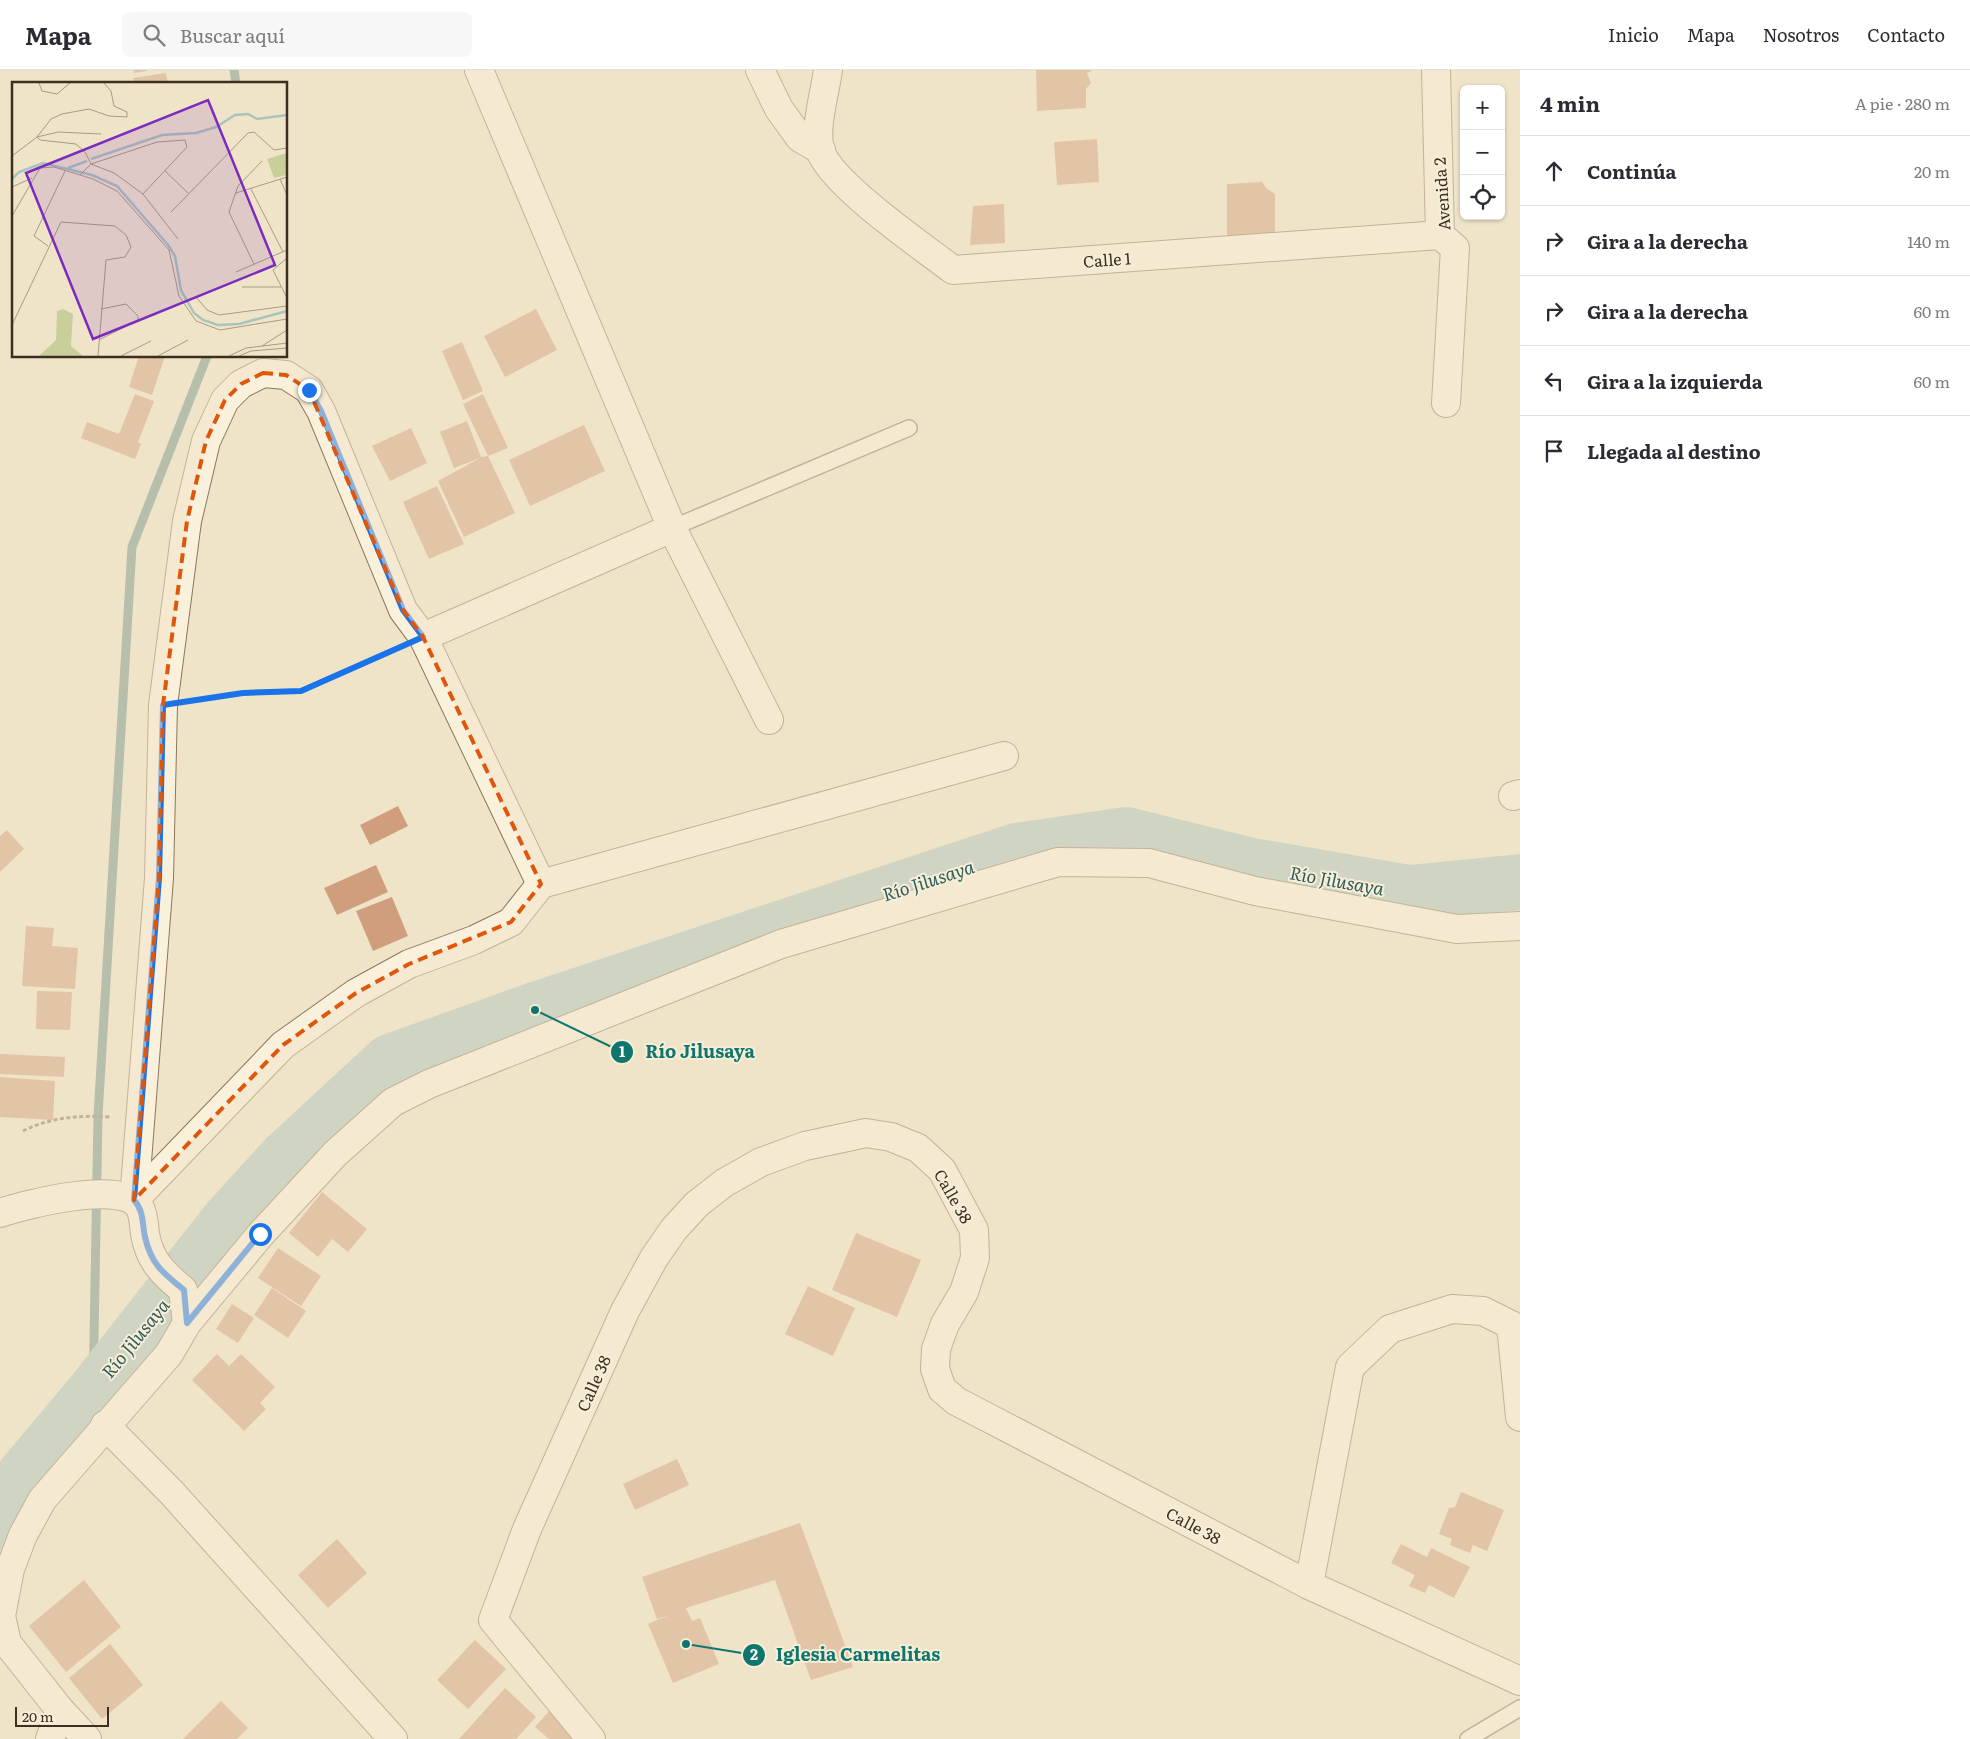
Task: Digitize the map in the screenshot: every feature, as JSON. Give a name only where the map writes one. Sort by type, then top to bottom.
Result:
[{"type":"street","points":[[480,70],[672,528],[769,720]]},
{"type":"street","points":[[760,70],[779,109],[800,138],[820,150]]},
{"type":"street","points":[[820,150],[818,133],[828,70]]},
{"type":"street","name":"Avenida 2","points":[[1436,70],[1440,235],[1455,248],[1446,403]]},
{"type":"street","name":"Calle 1","points":[[820,150],[828,163],[852,191],[953,270],[1440,235]]},
{"type":"street","points":[[134,1200],[159,878],[163,705],[187,521],[206,441],[225,400],[240,384],[263,373],[286,375],[309,390],[321,411],[403,610],[423,637],[541,884]]},
{"type":"street","points":[[423,637],[672,528]]},
{"type":"street","points":[[134,1200],[284,1045],[356,993],[409,964],[474,940],[511,922],[541,884],[1004,756]]},
{"type":"street","points":[[87,1739],[60,1710],[7,1643],[1,1616],[10,1568],[23,1535],[42,1500],[105,1425],[169,1354],[187,1323],[260,1234],[335,1154],[393,1102],[429,1084],[781,944],[1058,862],[1149,863],[1255,891],[1457,929],[1520,926]]},
{"type":"street","name":"Calle 38","points":[[591,1739],[493,1620],[527,1529],[625,1311],[654,1258],[674,1229],[697,1204],[717,1188],[761,1162],[805,1146],[866,1133],[891,1137],[918,1148],[942,1170],[974,1230],[975,1258],[964,1292],[945,1324],[936,1349],[934,1369],[942,1389],[956,1400],[1309,1585],[1520,1681]]},
{"type":"street","points":[[0,1213],[20,1206],[94,1194],[134,1200],[140,1207],[152,1257],[160,1270],[184,1290],[187,1323]]},
{"type":"street","points":[[1309,1585],[1350,1367],[1390,1329],[1452,1309],[1483,1311],[1511,1325],[1520,1417]]},
{"type":"street","points":[[105,1425],[172,1493],[393,1739]]},
{"type":"street","points":[[50,1739],[60,1710]]},
{"type":"lane","points":[[672,528],[909,428]]},
{"type":"lane","points":[[1468,1739],[1520,1708]]},
{"type":"path","points":[[163,705],[243,693],[301,691],[423,637]]},
{"type":"path","points":[[23,1131],[37,1124],[70,1116],[107,1117]]},
{"type":"highlighted area","points":[[263,373],[286,375],[309,390],[403,610],[423,637],[541,884],[511,922],[409,964],[356,993],[283,1045],[134,1200],[159,878],[163,705],[175,609],[187,521],[206,441],[225,400],[241,384]]},
{"type":"building","points":[[133,70],[147,70],[147,71],[134,73]]},
{"type":"building","points":[[1036,70],[1093,70],[1087,73],[1091,83],[1086,89],[1086,108],[1037,111]]},
{"type":"building","points":[[166,73],[168,82],[134,82],[133,78]]},
{"type":"building","points":[[1097,139],[1099,182],[1057,185],[1054,142]]},
{"type":"building","points":[[1262,182],[1266,188],[1275,194],[1275,243],[1227,241],[1227,184]]},
{"type":"building","points":[[1004,204],[1005,243],[970,245],[973,206]]},
{"type":"building","points":[[536,309],[557,350],[505,377],[484,336]]},
{"type":"building","points":[[462,342],[483,391],[463,400],[442,351]]},
{"type":"building","points":[[138,358],[164,358],[152,395],[129,387]]},
{"type":"building","points":[[135,394],[154,401],[138,442],[141,444],[135,459],[81,438],[87,422],[119,434]]},
{"type":"building","points":[[483,394],[508,448],[488,456],[463,404]]},
{"type":"building","points":[[467,421],[481,457],[488,456],[515,513],[464,537],[438,481],[480,458],[454,468],[440,432]]},
{"type":"building","points":[[584,425],[605,471],[530,506],[509,460]]},
{"type":"building","points":[[411,428],[427,463],[390,481],[372,446]]},
{"type":"building","points":[[437,486],[464,544],[429,559],[403,502]]},
{"type":"building","points":[[398,806],[408,826],[370,845],[360,825]]},
{"type":"building","points":[[7,830],[24,849],[0,872],[0,836]]},
{"type":"building","points":[[376,865],[388,892],[337,915],[324,888]]},
{"type":"building","points":[[392,897],[408,936],[373,951],[356,911]]},
{"type":"building","points":[[26,926],[54,928],[52,946],[78,948],[75,989],[22,986]]},
{"type":"building","points":[[37,991],[72,992],[70,1030],[36,1029]]},
{"type":"building","points":[[0,1054],[65,1057],[64,1077],[0,1074]]},
{"type":"building","points":[[0,1077],[55,1081],[53,1120],[0,1117]]},
{"type":"building","points":[[322,1192],[367,1229],[348,1252],[332,1239],[318,1257],[289,1233]]},
{"type":"building","points":[[856,1233],[921,1260],[897,1317],[832,1290]]},
{"type":"building","points":[[278,1248],[321,1276],[301,1306],[258,1278]]},
{"type":"building","points":[[808,1286],[855,1308],[833,1356],[785,1334]]},
{"type":"building","points":[[272,1288],[306,1311],[288,1338],[254,1315]]},
{"type":"building","points":[[232,1304],[254,1318],[238,1343],[216,1329]]},
{"type":"building","points":[[217,1354],[229,1366],[241,1354],[275,1387],[260,1403],[266,1409],[244,1431],[192,1380]]},
{"type":"building","points":[[677,1459],[689,1485],[635,1510],[623,1484]]},
{"type":"building","points":[[1461,1492],[1504,1510],[1487,1551],[1473,1545],[1470,1553],[1450,1545],[1452,1539],[1439,1534],[1449,1508],[1455,1507]]},
{"type":"building","points":[[800,1523],[853,1667],[811,1680],[775,1580],[686,1608],[692,1621],[700,1618],[719,1664],[673,1683],[648,1624],[669,1615],[657,1619],[642,1577]]},
{"type":"building","points":[[337,1539],[367,1573],[328,1608],[298,1575]]},
{"type":"building","points":[[1401,1544],[1427,1557],[1431,1548],[1470,1567],[1454,1598],[1429,1585],[1425,1593],[1409,1586],[1415,1575],[1391,1563]]},
{"type":"building","points":[[84,1580],[121,1627],[66,1672],[29,1626]]},
{"type":"building","points":[[475,1640],[506,1669],[468,1709],[437,1680]]},
{"type":"building","points":[[110,1644],[143,1685],[102,1719],[69,1678]]},
{"type":"building","points":[[505,1688],[536,1717],[516,1739],[459,1739]]},
{"type":"building","points":[[221,1701],[248,1728],[237,1739],[183,1739]]},
{"type":"building","points":[[550,1710],[578,1739],[549,1739],[535,1727]]},
{"type":"waterway","points":[[234,70],[236,82]]},
{"type":"waterway","points":[[93,1394],[98,1116],[132,547],[206,358]]},
{"type":"waterway","name":"Río Jilusaya","points":[[0,1522],[24,1476],[93,1394],[227,1223],[284,1160],[390,1062],[535,1010],[1016,851],[1126,835],[1247,865],[1409,893],[1520,882]]},
{"type":"place","name":"Río Jilusaya","points":[[535,1010]]},
{"type":"place","name":"Iglesia Carmelitas","points":[[686,1644]]},
{"type":"route","points":[[260,1234],[187,1323],[184,1290],[160,1270],[152,1257],[146,1237],[143,1216],[140,1207],[134,1200],[159,878],[163,705],[243,693],[301,691],[423,637],[403,610],[321,411],[309,390]]}]
